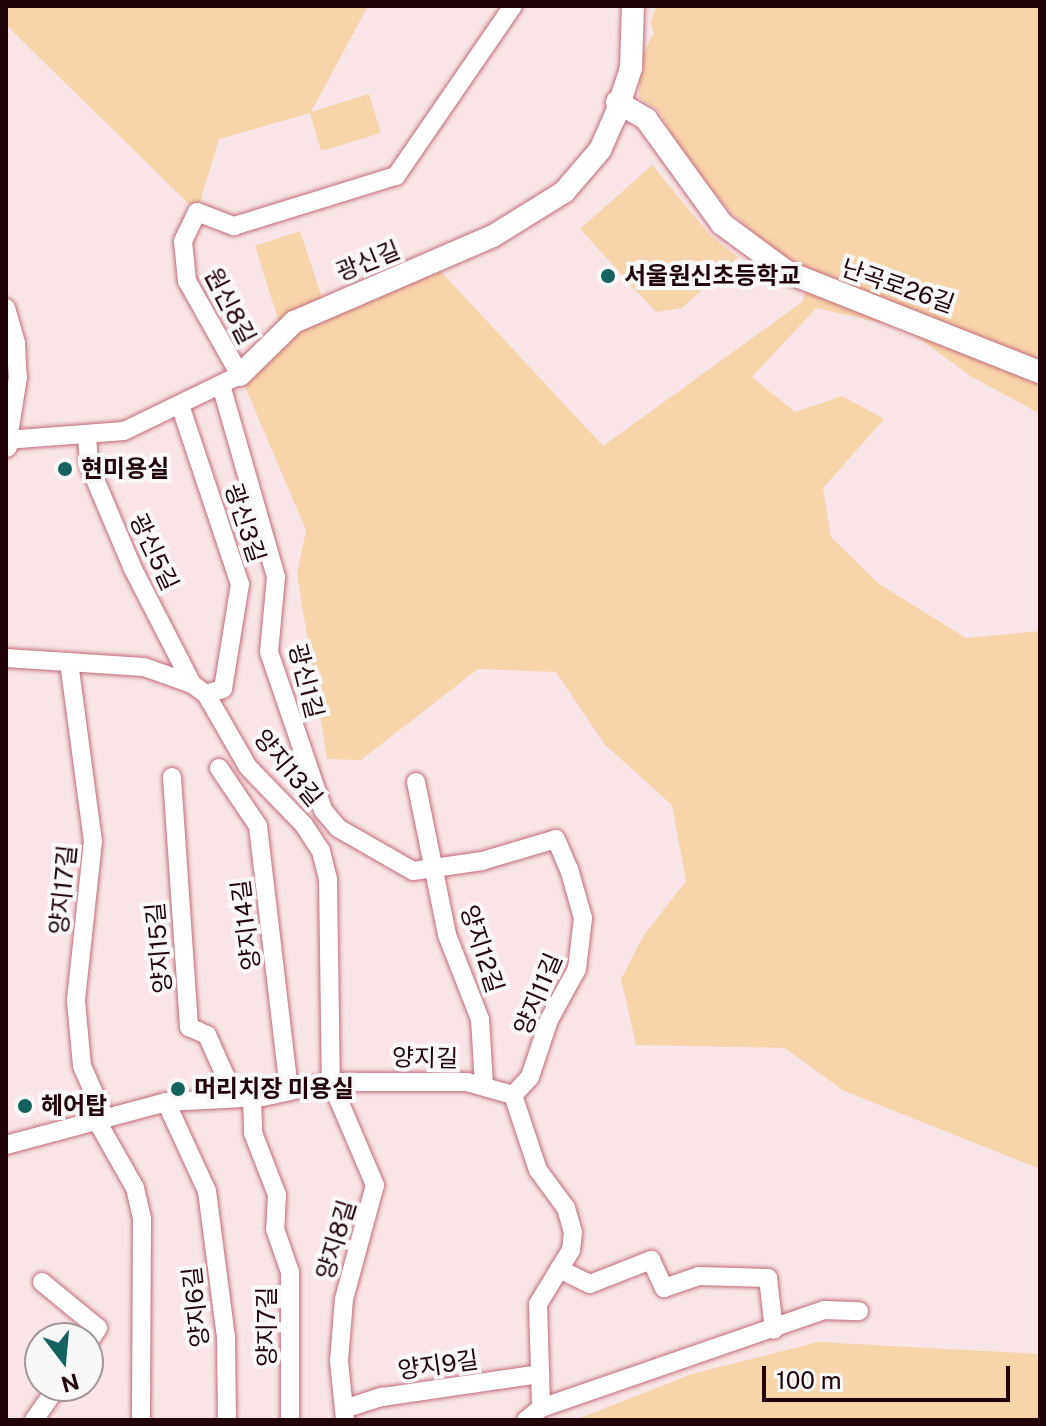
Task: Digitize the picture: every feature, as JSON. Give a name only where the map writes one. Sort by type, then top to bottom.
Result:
[{"type":"street","name":"원신8길","points":[[230,380],[187,281],[183,241],[197,212],[231,226],[396,176],[513,6]]},
{"type":"street","name":"광신길","points":[[7,442],[124,431],[230,380],[294,322],[493,236],[547,205],[574,183],[600,150],[631,68],[633,6]]},
{"type":"street","name":"난곡로26길","points":[[617,102],[646,119],[722,224],[787,272],[1040,372]]},
{"type":"street","points":[[6,308],[18,377],[7,442]]},
{"type":"street","name":"광신1길","points":[[230,380],[276,577],[269,652],[323,810],[338,828],[413,871],[435,864]]},
{"type":"street","name":"광신3길","points":[[180,405],[240,584],[223,689],[199,689]]},
{"type":"street","name":"광신5길","points":[[87,436],[89,465],[117,530],[199,689]]},
{"type":"street","points":[[6,658],[144,667],[199,689]]},
{"type":"street","name":"양지17길","points":[[69,662],[93,841],[76,1001],[82,1066],[101,1120],[135,1188],[142,1219],[141,1420]]},
{"type":"street","name":"양지13길","points":[[199,689],[248,767],[304,825],[321,851],[328,879],[331,1082]]},
{"type":"street","name":"양지14길","points":[[219,768],[258,826],[289,1088]]},
{"type":"street","name":"양지15길","points":[[172,777],[189,1027],[207,1035],[243,1098]]},
{"type":"street","name":"양지12길","points":[[416,782],[447,935],[480,1019],[484,1085]]},
{"type":"street","name":"양지11길","points":[[435,864],[482,861],[556,839],[579,895],[582,946],[577,969],[549,1020],[530,1077],[513,1095]]},
{"type":"street","name":"양지길","points":[[6,1145],[166,1102],[243,1098],[331,1082],[484,1085],[513,1095]]},
{"type":"street","name":"양지8길","points":[[331,1082],[375,1185],[344,1299],[339,1361],[344,1415]]},
{"type":"street","points":[[513,1095],[538,1170],[566,1208],[573,1232],[571,1250],[538,1304],[540,1374],[534,1414],[701,1349],[774,1330],[824,1310],[859,1311]]},
{"type":"street","name":"양지7길","points":[[243,1098],[277,1195],[275,1229],[290,1272],[290,1420]]},
{"type":"street","name":"양지6길","points":[[166,1102],[207,1191],[226,1337],[227,1420]]},
{"type":"street","points":[[559,1269],[590,1284],[651,1260],[664,1288],[699,1276],[768,1278],[774,1330]]},
{"type":"street","points":[[42,1282],[91,1322]]},
{"type":"street","name":"양지9길","points":[[344,1415],[382,1397],[540,1374]]},
{"type":"street","points":[[34,1420],[47,1402]]},
{"type":"shaded area","points":[[6,6],[368,6],[311,112],[369,94],[381,133],[321,151],[310,113],[219,139],[197,212],[6,25]]},
{"type":"shaded area","points":[[657,6],[1040,6],[1040,414],[969,375],[905,328],[816,308],[752,377],[795,412],[842,396],[884,419],[823,488],[831,537],[879,584],[966,638],[1040,631],[1040,1169],[844,1091],[785,1048],[636,1045],[621,979],[644,935],[686,881],[672,805],[605,745],[556,672],[478,669],[361,760],[327,759],[297,574],[306,530],[240,375],[282,332],[255,246],[300,231],[325,307],[433,263],[603,446],[802,302],[812,269],[778,254],[730,212],[684,156],[657,109],[639,98],[641,57],[654,33],[650,23]]},
{"type":"shaded area","points":[[652,165],[710,235],[738,257],[682,308],[656,312],[580,229]]},
{"type":"shaded area","points":[[818,1342],[1040,1354],[1040,1420],[575,1420],[692,1374]]},
{"type":"place","name":"서울원신초등학교","points":[[608,276]]},
{"type":"place","name":"현미용실","points":[[65,469]]},
{"type":"place","name":"머리치장 미용실","points":[[178,1089]]},
{"type":"place","name":"헤어탑","points":[[25,1106]]}]
